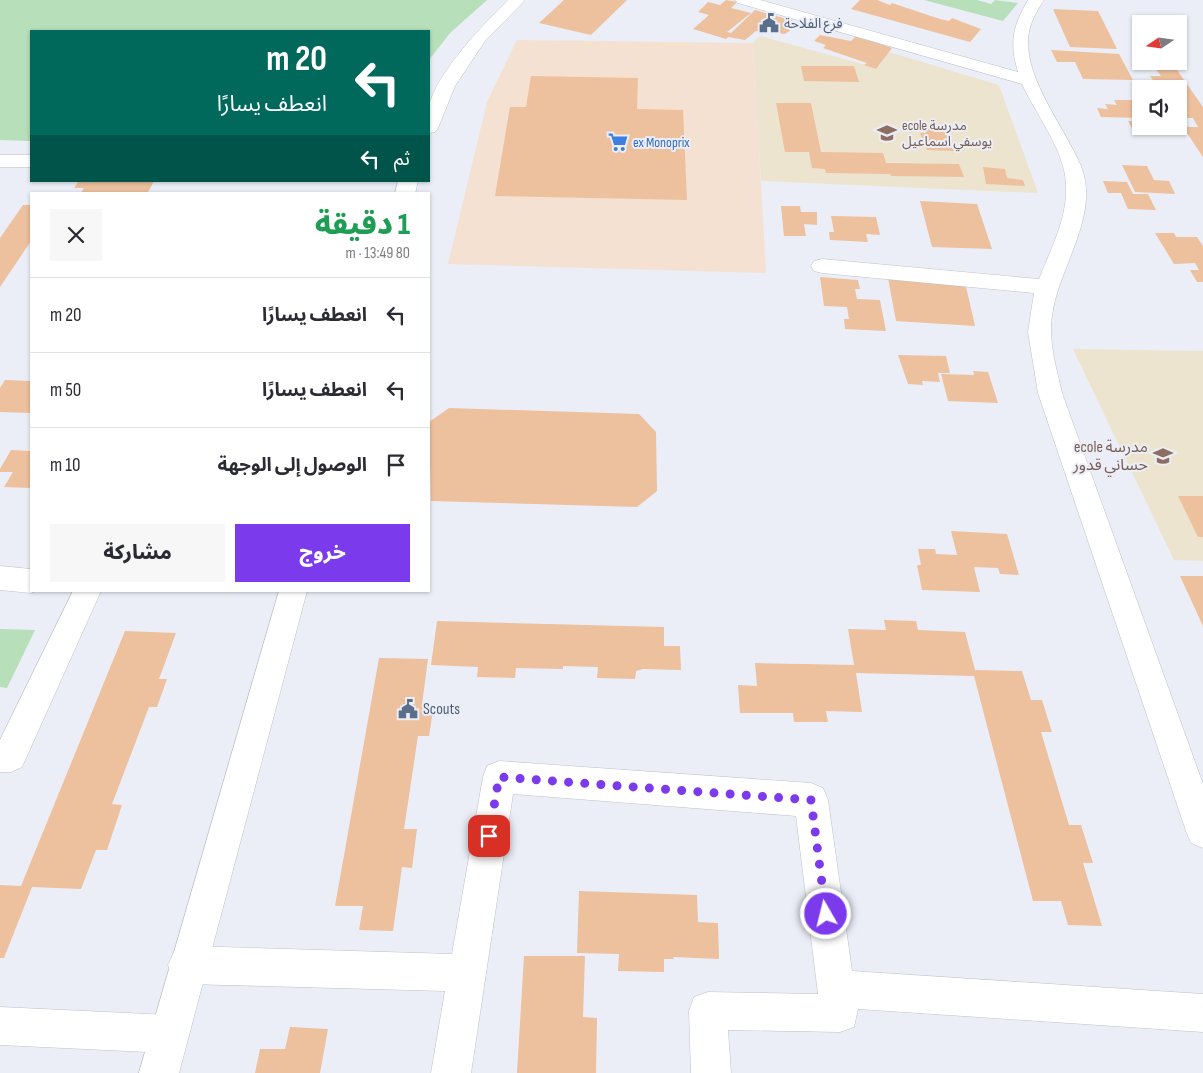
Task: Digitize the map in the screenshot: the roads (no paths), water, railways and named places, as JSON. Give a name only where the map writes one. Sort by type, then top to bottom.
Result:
[{"type":"street","points":[[430,126],[446,86],[479,38],[517,0]]},
{"type":"street","points":[[743,0],[1030,81]]},
{"type":"street","points":[[1036,0],[1027,12],[1019,41],[1020,55],[1030,81],[1075,174],[1076,194],[1074,218],[1068,240],[1048,287],[1041,311],[1039,341],[1050,393],[1203,831]]},
{"type":"street","points":[[0,161],[30,161]]},
{"type":"street","points":[[822,266],[1048,287]]},
{"type":"street","points":[[0,578],[30,581]]},
{"type":"street","points":[[0,756],[10,756],[87,592]]},
{"type":"street","points":[[159,1073],[187,965],[293,592]]},
{"type":"street","points":[[451,1073],[499,777],[811,800],[840,1013],[708,1011],[711,1073]]},
{"type":"street","points":[[187,965],[466,973]]},
{"type":"street","points":[[836,990],[1203,1013]]},
{"type":"street","points":[[0,1026],[169,1034]]},
{"type":"place","name":"فرع الفلاحة","points":[[769,23]]},
{"type":"place","name":"ecole مدرسة يوسفي اسماعيل","points":[[887,133]]},
{"type":"place","name":"ex Monoprix","points":[[618,142]]},
{"type":"place","name":"ecole مدرسة حساني قدور","points":[[1163,456]]},
{"type":"place","name":"Scouts","points":[[408,709]]}]
